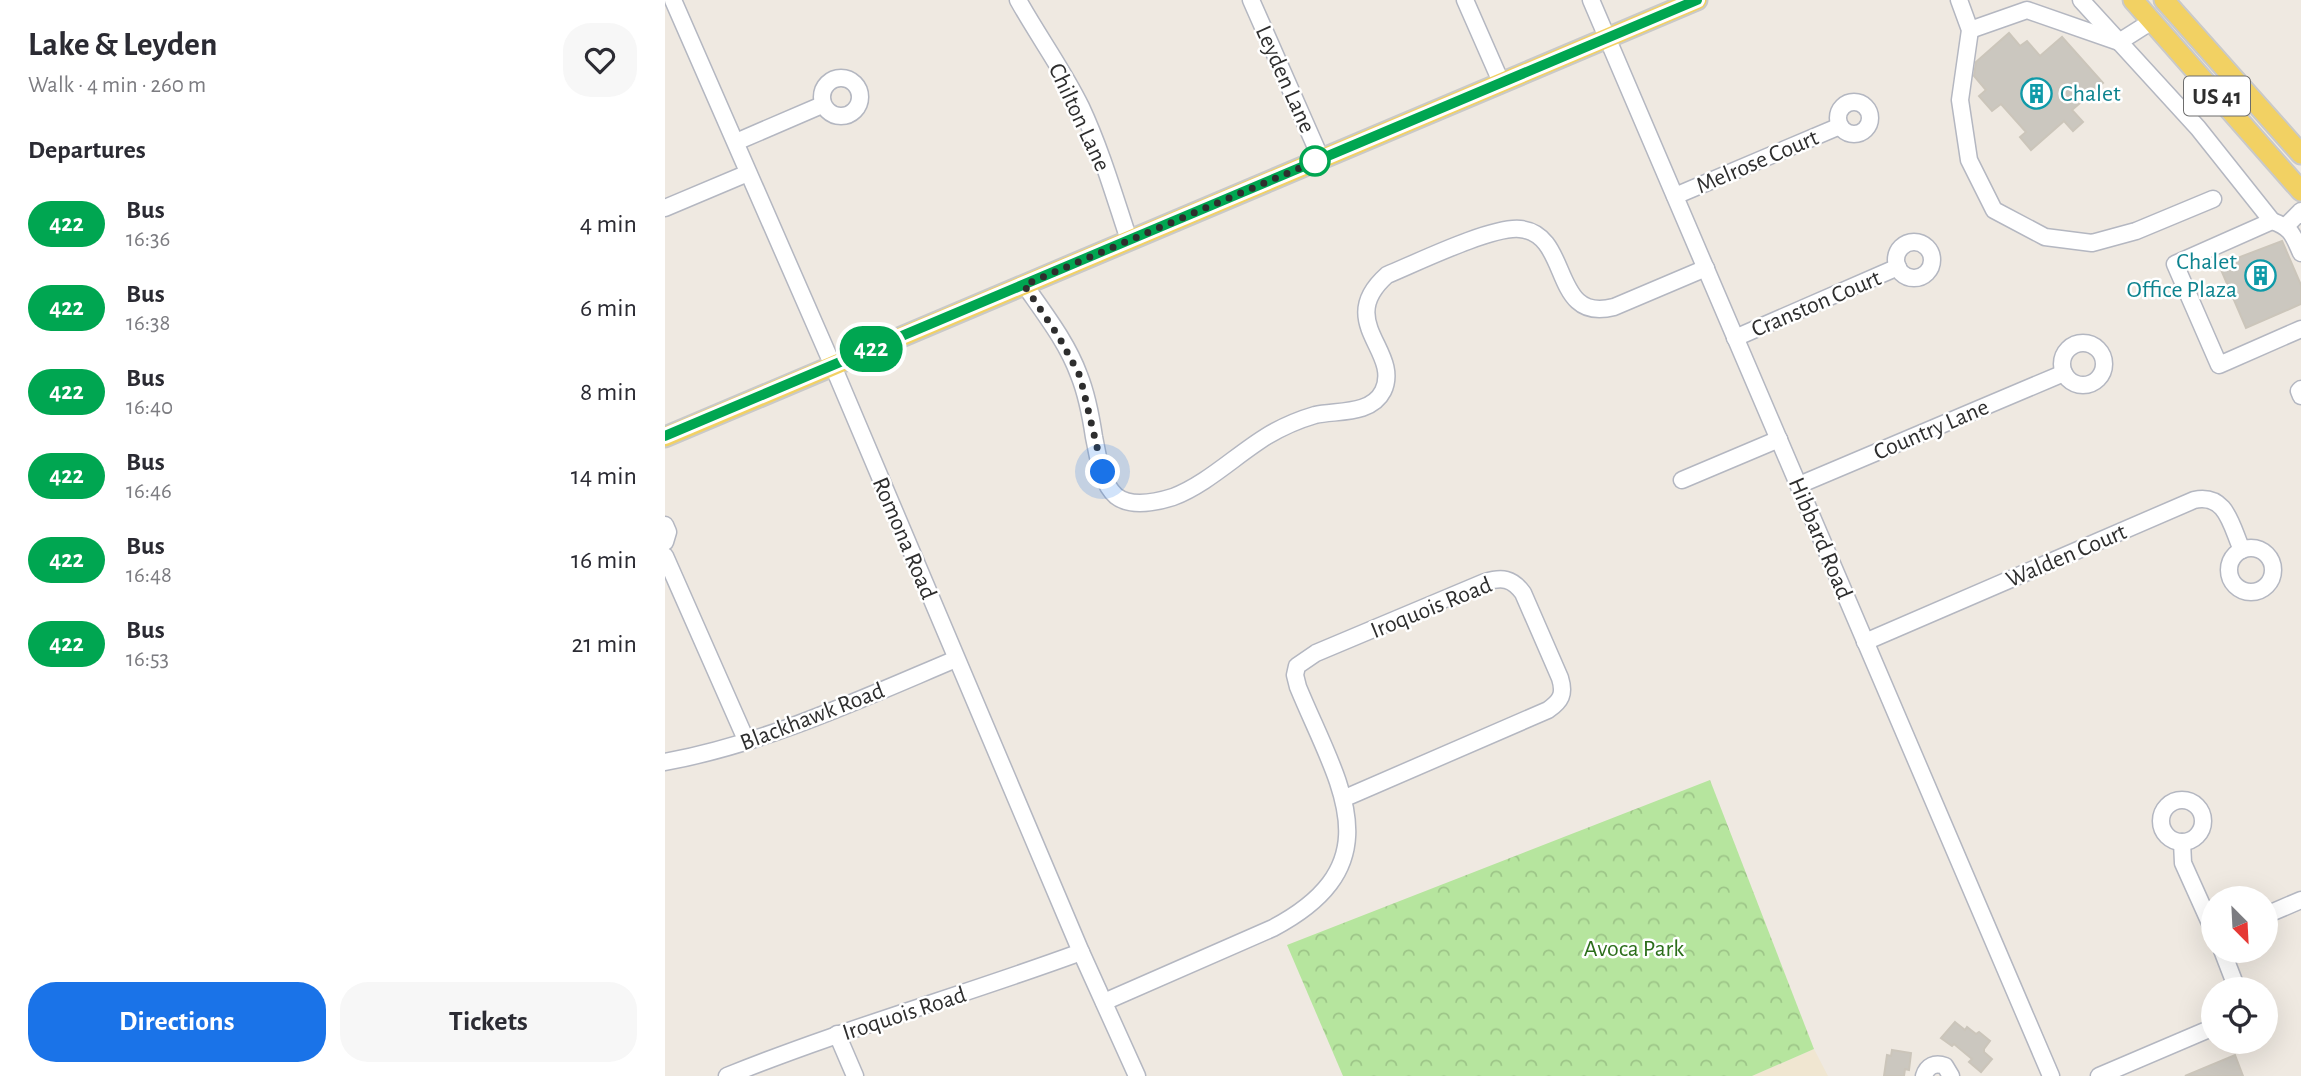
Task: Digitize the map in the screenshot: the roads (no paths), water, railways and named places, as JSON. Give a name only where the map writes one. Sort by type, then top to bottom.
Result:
[{"type":"main road","name":"US 41","points":[[2133,0],[2301,191]]},
{"type":"main road","name":"US 41","points":[[2164,0],[2301,154]]},
{"type":"main road","points":[[665,437],[1689,2]]},
{"type":"street","name":"Romona Road","points":[[673,0],[833,366],[1081,952],[1137,1076]]},
{"type":"street","name":"Chilton Lane","points":[[1017,0],[1067,80],[1081,108],[1103,159],[1129,240]]},
{"type":"street","name":"Leyden Lane","points":[[1251,0],[1321,159]]},
{"type":"street","points":[[1465,0],[1501,82]]},
{"type":"street","name":"Hibbard Road","points":[[1591,0],[2051,1076]]},
{"type":"street","points":[[1959,0],[1970,30],[1959,100],[1969,160],[1994,211],[2045,237],[2092,243],[2136,231],[2213,199]]},
{"type":"street","points":[[2081,0],[2198,128],[2279,224],[2292,232],[2301,253]]},
{"type":"street","points":[[1970,30],[2027,10],[2119,42]]},
{"type":"street","points":[[2119,42],[2151,21]]},
{"type":"street","points":[[736,142],[823,104]]},
{"type":"street","name":"Melrose Court","points":[[1675,196],[1840,126]]},
{"type":"street","points":[[665,208],[748,173]]},
{"type":"street","points":[[2301,211],[2279,224],[2175,264],[2219,365],[2301,329]]},
{"type":"street","points":[[1024,285],[1059,337],[1080,376],[1098,457],[1108,486],[1116,496],[1139,503],[1159,501],[1193,487],[1247,448],[1296,421],[1360,409],[1373,403],[1382,393],[1386,380],[1385,369],[1365,310],[1369,296],[1387,275],[1480,238],[1504,230],[1521,229],[1535,233],[1545,241],[1570,294],[1580,304],[1590,308],[1602,310],[1614,307],[1706,268]]},
{"type":"street","name":"Cranston Court","points":[[1735,338],[1898,267]]},
{"type":"street","name":"Country Lane","points":[[1799,485],[2064,373]]},
{"type":"street","points":[[2301,389],[2301,396]]},
{"type":"street","points":[[1682,480],[1779,439]]},
{"type":"street","name":"Walden Court","points":[[1865,642],[2194,500],[2211,499],[2218,502],[2224,509],[2242,550]]},
{"type":"street","points":[[665,525],[668,532],[665,542]]},
{"type":"street","points":[[665,556],[747,742]]},
{"type":"street","name":"Iroquois Road","points":[[1104,1002],[1273,929],[1297,916],[1328,888],[1345,854],[1349,838],[1345,799],[1298,687],[1295,675],[1297,666],[1316,653],[1485,582],[1497,578],[1508,579],[1518,586],[1560,678],[1563,688],[1557,704],[1345,799]]},
{"type":"street","name":"Blackhawk Road","points":[[665,762],[747,742],[796,725],[956,659]]},
{"type":"street","points":[[2182,842],[2183,863],[2201,903]]},
{"type":"street","points":[[2279,909],[2301,900]]},
{"type":"street","name":"Iroquois Road","points":[[727,1076],[837,1034],[961,995],[1081,952]]},
{"type":"street","points":[[2099,1076],[2201,1033]]},
{"type":"street","points":[[837,1034],[855,1076]]},
{"type":"street","points":[[1924,1076],[1928,1068],[1936,1064],[1945,1066],[1951,1076]]},
{"type":"place","name":"Chalet","points":[[2037,93]]},
{"type":"place","name":"Chalet Office Plaza","points":[[2260,275]]},
{"type":"park label","name":"Avoca Park","points":[[1634,948]]}]
